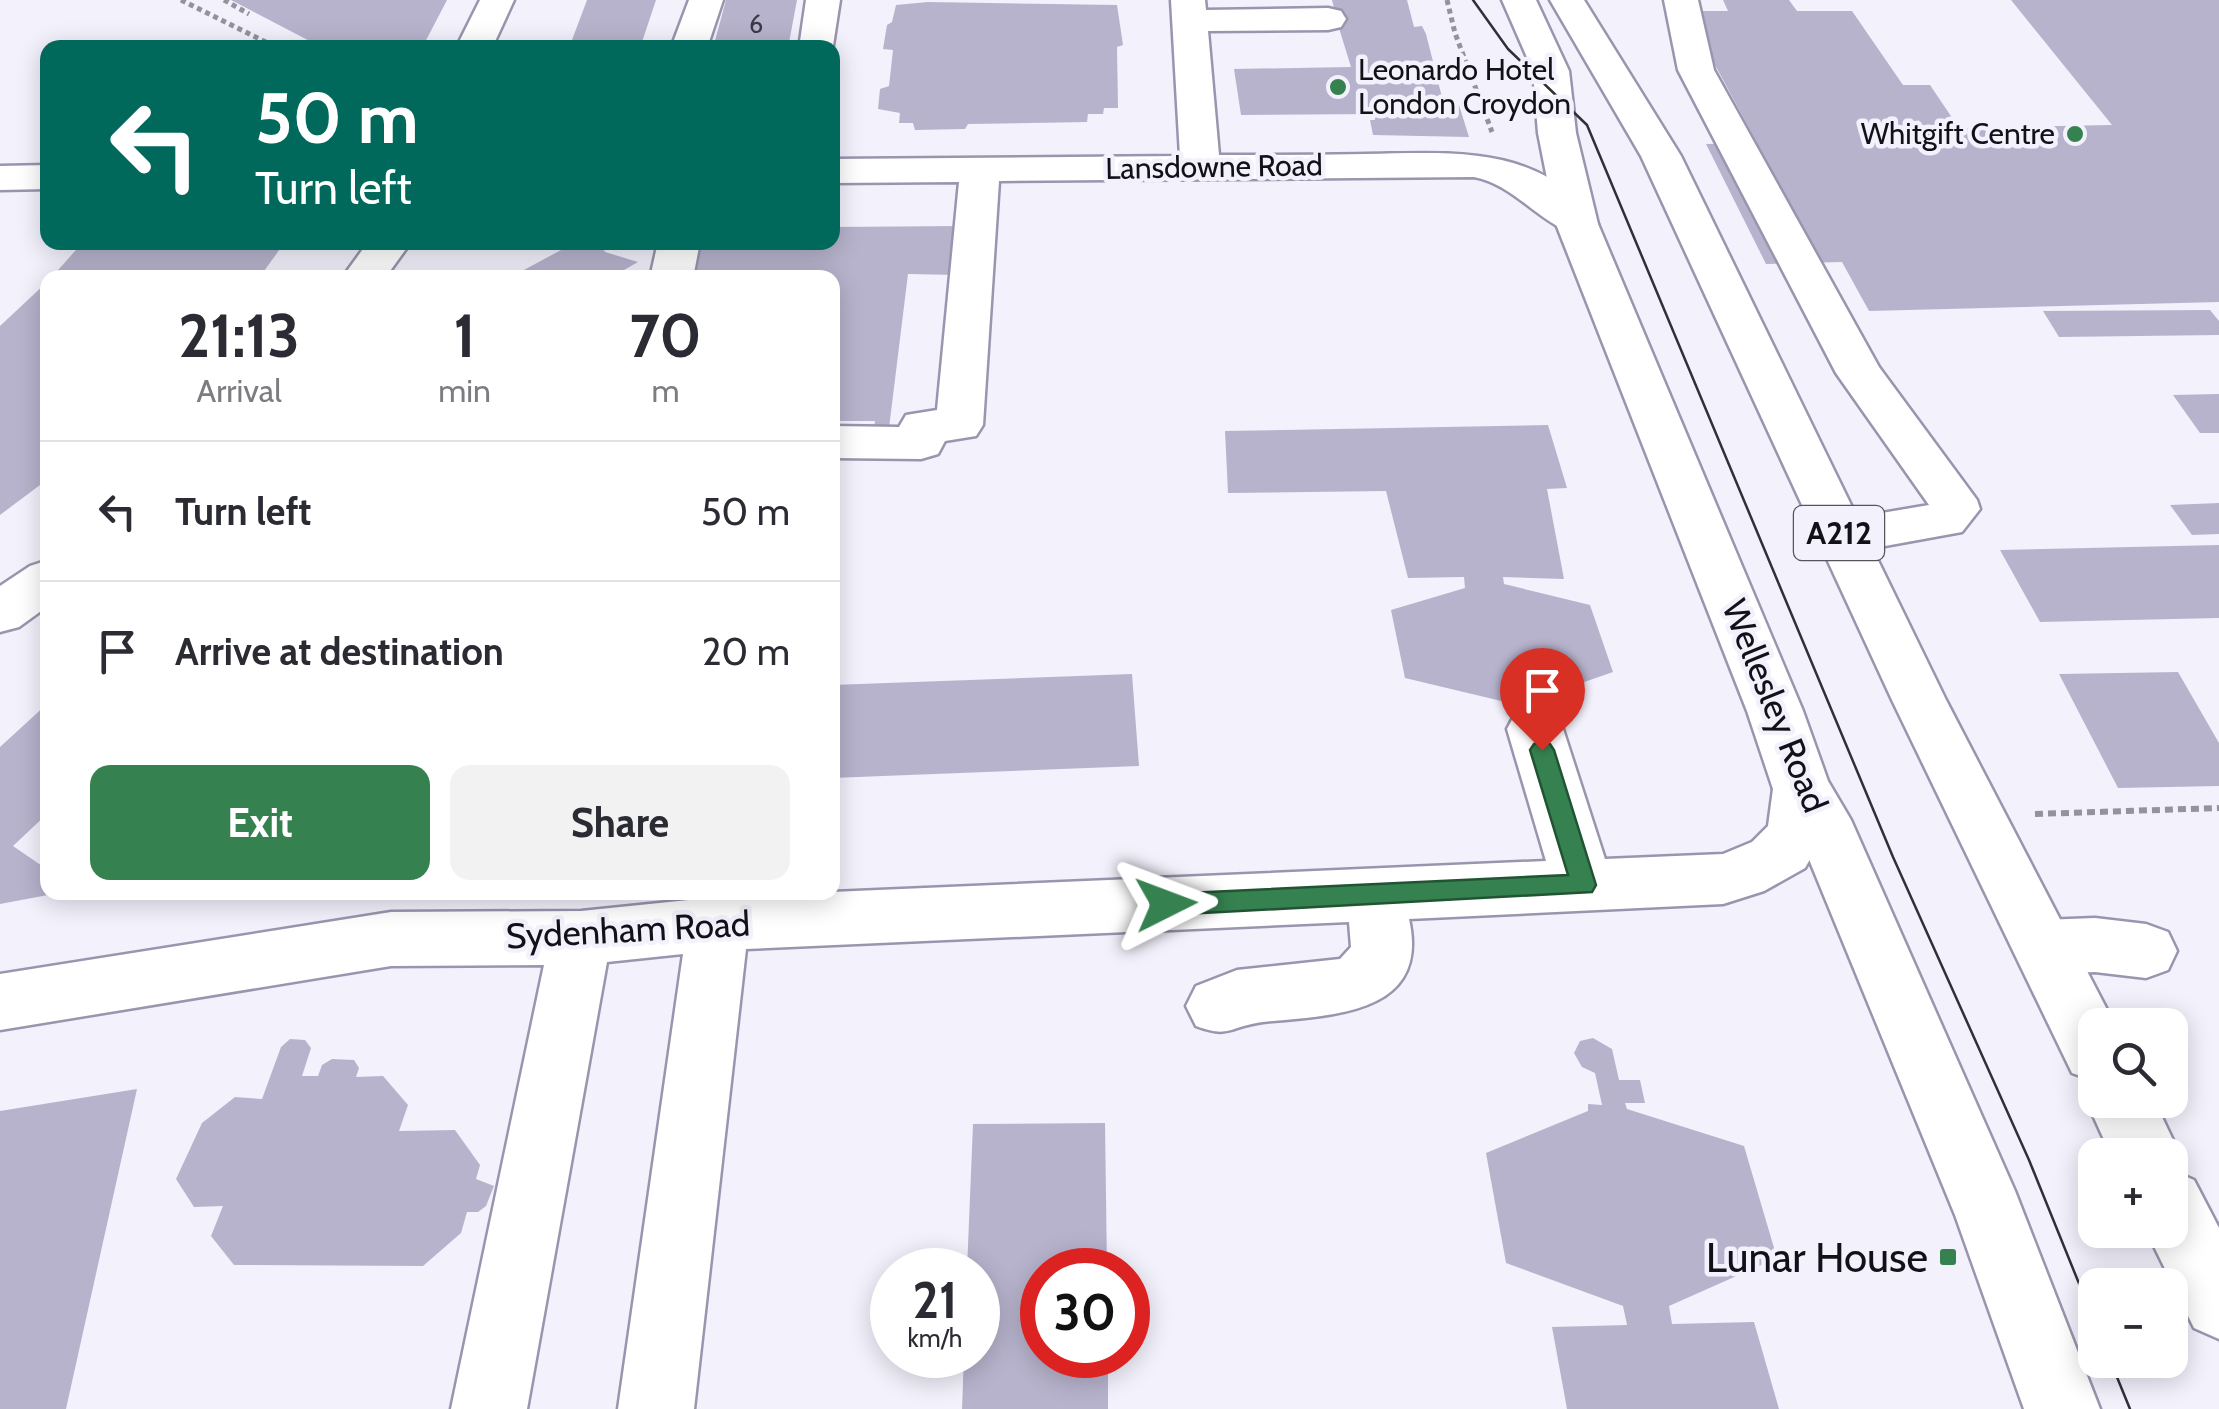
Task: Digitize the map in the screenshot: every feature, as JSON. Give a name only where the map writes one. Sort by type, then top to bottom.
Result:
[{"type":"main road","points":[[478,40],[496,0]]},
{"type":"main road","points":[[692,40],[706,0]]},
{"type":"main road","points":[[819,40],[823,0]]},
{"type":"main road","points":[[1682,0],[1696,70],[1859,372],[1939,478],[1955,510],[1944,520],[1840,536]]},
{"type":"main road","name":"Wellesley Road","points":[[1517,4],[1551,71],[1559,146],[1578,224],[1775,710],[1802,788],[1822,820],[1990,1215],[2062,1409]]},
{"type":"main road","name":"A212","points":[[1575,6],[1661,156],[1840,536],[2078,1018]]},
{"type":"main road","points":[[1198,150],[1190,23],[1325,32]]},
{"type":"main road","name":"Lansdowne Road","points":[[840,171],[980,169],[1198,150],[1370,165],[1487,167],[1526,183],[1578,224]]},
{"type":"main road","points":[[840,442],[921,443],[923,426],[959,425],[980,169]]},
{"type":"main road","points":[[0,178],[40,177]]},
{"type":"main road","points":[[0,612],[40,584]]},
{"type":"main road","points":[[1535,729],[1584,885]]},
{"type":"main road","name":"Sydenham Road","points":[[0,1002],[391,939],[581,938],[718,924],[1723,879],[1764,864],[1787,850],[1798,832],[1802,788]]},
{"type":"main road","points":[[1218,1006],[1247,994],[1331,989],[1366,979],[1378,962],[1382,944],[1373,893]]},
{"type":"main road","points":[[656,1409],[718,924]]},
{"type":"main road","points":[[490,1409],[581,938]]},
{"type":"main road","points":[[2043,947],[2095,945],[2146,951]]},
{"type":"main road","points":[[2188,1240],[2219,1303]]},
{"type":"path","points":[[181,0],[262,40]]},
{"type":"path","points":[[224,0],[249,14]]},
{"type":"path","points":[[1447,0],[1454,33],[1493,134],[1534,172],[1526,183]]},
{"type":"path","points":[[1976,816],[2219,808]]},
{"type":"building","points":[[231,0],[447,0],[426,40],[308,40]]},
{"type":"building","points":[[587,0],[656,0],[643,40],[572,40]]},
{"type":"building","points":[[726,0],[797,0],[790,40],[715,40]]},
{"type":"building","name":"Leonardo Hotel London Croydon","points":[[1332,0],[1407,0],[1414,27],[1422,26],[1426,34],[1444,105],[1459,105],[1469,137],[1373,135],[1370,120],[1375,120],[1374,114],[1241,115],[1234,69],[1351,67],[1339,28],[1331,28],[1337,19]]},
{"type":"building","name":"Whitgift Centre","points":[[1723,0],[1789,0],[1797,11],[1852,11],[1903,85],[1930,85],[1959,128],[2112,125],[2011,0],[2219,0],[2219,302],[1869,311],[1842,262],[1766,264],[1706,144],[1757,143],[1715,65],[1701,11],[1728,11]]},
{"type":"building","points":[[896,5],[1117,5],[1123,45],[1117,47],[1118,108],[1088,114],[1087,122],[968,124],[965,129],[915,130],[913,123],[899,123],[900,113],[878,109],[880,89],[889,86],[893,50],[883,49],[887,25],[892,22]]},
{"type":"building","points":[[961,226],[957,275],[908,274],[889,428],[874,428],[875,421],[840,421],[840,270],[688,270],[693,250],[840,250],[840,227]]},
{"type":"building","points":[[76,250],[279,250],[265,270],[58,270]]},
{"type":"building","points":[[561,250],[604,250],[638,262],[624,270],[524,270]]},
{"type":"building","points":[[40,288],[40,485],[0,515],[0,326]]},
{"type":"building","points":[[2210,310],[2219,321],[2219,335],[2059,337],[2043,311]]},
{"type":"building","points":[[2219,394],[2219,433],[2200,433],[2173,395]]},
{"type":"building","points":[[1548,425],[1567,488],[1547,489],[1564,579],[1503,577],[1504,584],[1590,605],[1613,672],[1518,705],[1405,678],[1391,610],[1465,588],[1464,577],[1408,578],[1386,491],[1228,493],[1225,431]]},
{"type":"building","points":[[2219,503],[2219,534],[2192,535],[2170,505]]},
{"type":"building","points":[[2219,545],[2219,618],[2040,622],[2000,550]]},
{"type":"building","points":[[2178,672],[2219,743],[2219,786],[2118,788],[2059,674]]},
{"type":"building","points":[[1132,674],[1139,766],[840,778],[840,685]]},
{"type":"building","points":[[40,710],[40,821],[13,846],[40,865],[40,896],[0,904],[0,747]]},
{"type":"building","points":[[1593,1038],[1612,1049],[1619,1080],[1640,1080],[1645,1103],[1625,1103],[1627,1109],[1744,1146],[1777,1258],[1669,1306],[1672,1324],[1754,1322],[1779,1409],[1567,1409],[1552,1327],[1627,1325],[1623,1306],[1506,1263],[1486,1153],[1588,1111],[1588,1104],[1602,1105],[1595,1073],[1582,1067],[1574,1053],[1580,1041]]},
{"type":"building","points":[[290,1039],[305,1040],[311,1048],[302,1076],[318,1076],[322,1065],[332,1059],[354,1060],[359,1068],[356,1077],[383,1076],[408,1105],[399,1131],[455,1130],[480,1165],[476,1179],[494,1186],[486,1206],[478,1212],[467,1212],[461,1233],[423,1266],[234,1265],[211,1236],[223,1206],[194,1207],[176,1179],[202,1123],[235,1097],[262,1099],[281,1047]]},
{"type":"building","points":[[137,1089],[66,1409],[0,1409],[0,1111]]},
{"type":"building","points":[[1105,1123],[1107,1248],[1020,1248],[1020,1378],[1108,1378],[1108,1409],[962,1409],[963,1378],[1000,1378],[1000,1248],[968,1248],[973,1124]]},
{"type":"tram line","points":[[1473,0],[1508,49],[1587,125],[1893,857],[2029,1160],[2078,1281]]},
{"type":"tram line","points":[[2117,1378],[2130,1409]]},
{"type":"place","name":"Leonardo Hotel London Croydon","points":[[1338,87]]},
{"type":"place","name":"Whitgift Centre","points":[[2075,134]]},
{"type":"place","name":"Lunar House","points":[[1948,1257]]},
{"type":"route","points":[[1166,904],[1584,885],[1542,750]]}]
